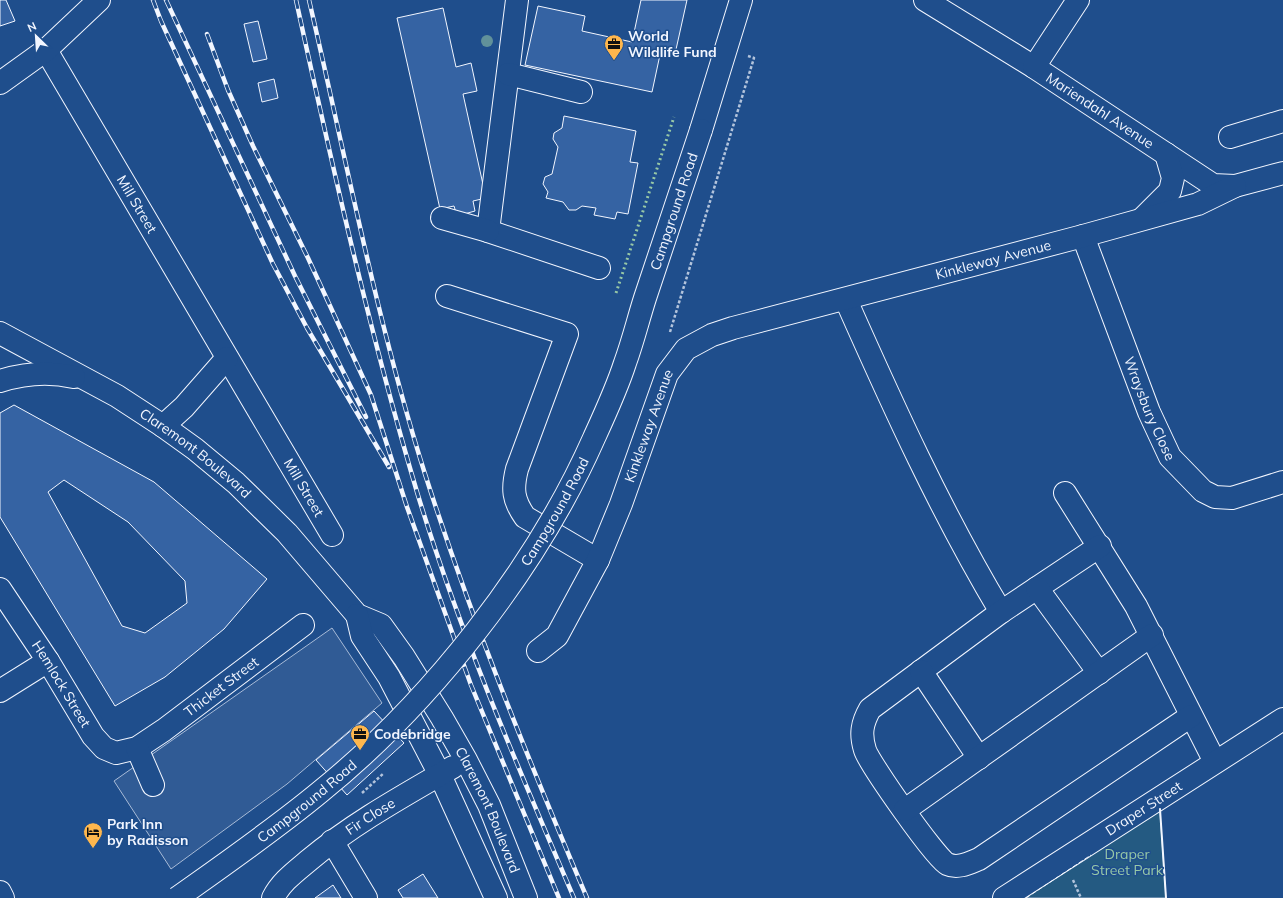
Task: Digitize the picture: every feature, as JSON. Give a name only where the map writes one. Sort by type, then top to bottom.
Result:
[{"type":"street","points":[[0,83],[46,50],[99,0]]},
{"type":"street","points":[[488,231],[517,0]]},
{"type":"street","name":"Campground Road","points":[[177,898],[321,792],[379,740],[424,693],[467,643],[523,565],[545,531],[593,441],[625,364],[701,130],[741,0]]},
{"type":"street","name":"Mariendahl Avenue","points":[[925,0],[1034,68],[1213,185],[1235,186],[1283,173]]},
{"type":"street","points":[[1034,68],[1078,0]]},
{"type":"street","name":"Mill Street","points":[[46,50],[332,535]]},
{"type":"street","points":[[508,74],[581,92]]},
{"type":"street","points":[[1230,137],[1283,121]]},
{"type":"street","name":"Kinkleway Avenue","points":[[1141,220],[1170,191],[1173,178],[1166,154]]},
{"type":"street","name":"Kinkleway Avenue","points":[[538,651],[557,636],[598,560],[621,504],[668,374],[686,349],[712,335],[733,328],[846,300],[1198,204],[1235,186]]},
{"type":"street","points":[[442,218],[488,231],[599,268]]},
{"type":"street","name":"Wraysbury Close","points":[[1083,236],[1148,412],[1170,457],[1203,491],[1215,496],[1232,498],[1283,482]]},
{"type":"street","points":[[447,296],[567,334],[517,469],[513,487],[518,507],[525,517],[598,560]]},
{"type":"street","points":[[846,300],[897,414],[971,561],[1001,612]]},
{"type":"street","name":"Claremont Boulevard","points":[[0,333],[88,380],[163,426],[195,449],[230,478],[281,527],[357,615],[381,625],[404,657],[466,760],[489,805],[526,898]]},
{"type":"street","points":[[163,426],[184,407],[228,358]]},
{"type":"street","points":[[0,381],[36,373],[51,373],[88,380]]},
{"type":"street","points":[[1065,493],[1100,546],[1152,635],[1215,762]]},
{"type":"street","points":[[1100,546],[1001,612],[870,709],[862,724],[865,751],[938,858],[946,864],[956,866],[966,865],[979,859],[1191,716]]},
{"type":"street","points":[[1037,588],[1099,673]]},
{"type":"street","name":"Hemlock Street","points":[[0,589],[48,661],[93,736],[104,748],[116,753],[137,748]]},
{"type":"street","name":"Claremont Boulevard","points":[[357,615],[362,636],[389,677],[440,774],[496,898]]},
{"type":"street","name":"Thicket Street","points":[[137,748],[195,708],[303,624]]},
{"type":"street","points":[[905,810],[1152,635]]},
{"type":"street","points":[[0,691],[48,661]]},
{"type":"street","points":[[921,671],[979,758]]},
{"type":"street","name":"Draper Street","points":[[1004,898],[1283,719]]},
{"type":"street","points":[[137,748],[153,785]]},
{"type":"street","name":"Fir Close","points":[[366,898],[332,841],[440,774],[466,760]]},
{"type":"street","points":[[273,898],[286,879],[332,841]]},
{"type":"street","points":[[0,892],[3,898]]},
{"type":"path","points":[[669,337],[754,58],[745,55]]},
{"type":"path","points":[[359,796],[384,773]]},
{"type":"green space","name":"Draper Street Park","points":[[1159,799],[1166,898],[1004,898]]},
{"type":"shaded area","points":[[332,628],[382,703],[287,784],[171,869],[114,781]]},
{"type":"building","points":[[0,0],[6,0],[15,21],[0,26]]},
{"type":"building","points":[[641,0],[687,0],[675,54],[661,50],[652,92],[525,65],[538,6],[585,16],[582,31],[632,42]]},
{"type":"building","points":[[443,8],[456,67],[471,63],[477,91],[463,94],[486,198],[473,201],[475,211],[457,216],[454,206],[440,209],[397,18]]},
{"type":"building","points":[[258,21],[267,59],[253,62],[244,24]]},
{"type":"building","points":[[274,79],[278,98],[262,102],[258,83]]},
{"type":"building","points":[[564,116],[636,131],[630,162],[638,163],[628,214],[617,212],[615,219],[594,215],[596,208],[582,206],[576,210],[569,210],[563,202],[546,198],[548,192],[543,184],[545,177],[552,174],[558,147],[553,139],[554,133],[562,128]]},
{"type":"building","points":[[14,405],[154,482],[267,579],[224,629],[165,677],[115,706],[0,517],[0,413]],"holes":[[[64,480],[128,522],[185,581],[187,603],[145,633],[122,626],[48,492]]]},
{"type":"building","name":"Codebridge","points":[[374,711],[404,743],[347,795],[316,760]]},
{"type":"building","points":[[423,874],[438,898],[403,898],[398,890]]},
{"type":"building","points":[[333,885],[341,898],[315,898]]},
{"type":"railway","points":[[153,0],[161,21],[273,264],[307,328],[389,467]]},
{"type":"railway","points":[[166,0],[295,276],[366,417]]},
{"type":"railway","points":[[296,0],[337,185],[367,309],[399,431],[433,544],[470,646],[510,748],[574,898]]},
{"type":"railway","points":[[309,0],[362,238],[407,416],[443,528],[481,635],[543,793],[587,898]]},
{"type":"railway","points":[[207,34],[228,90],[253,146],[308,258],[371,395],[407,507],[471,685],[559,898]]},
{"type":"hedge","points":[[616,293],[674,117]]},
{"type":"fence","points":[[1026,898],[1091,855]]},
{"type":"wall","points":[[1160,809],[1166,898]]},
{"type":"place","name":"World Wildlife Fund","points":[[614,61]]},
{"type":"place","name":"Codebridge","points":[[360,751]]},
{"type":"place","name":"Park Inn by Radisson","points":[[93,849]]}]
